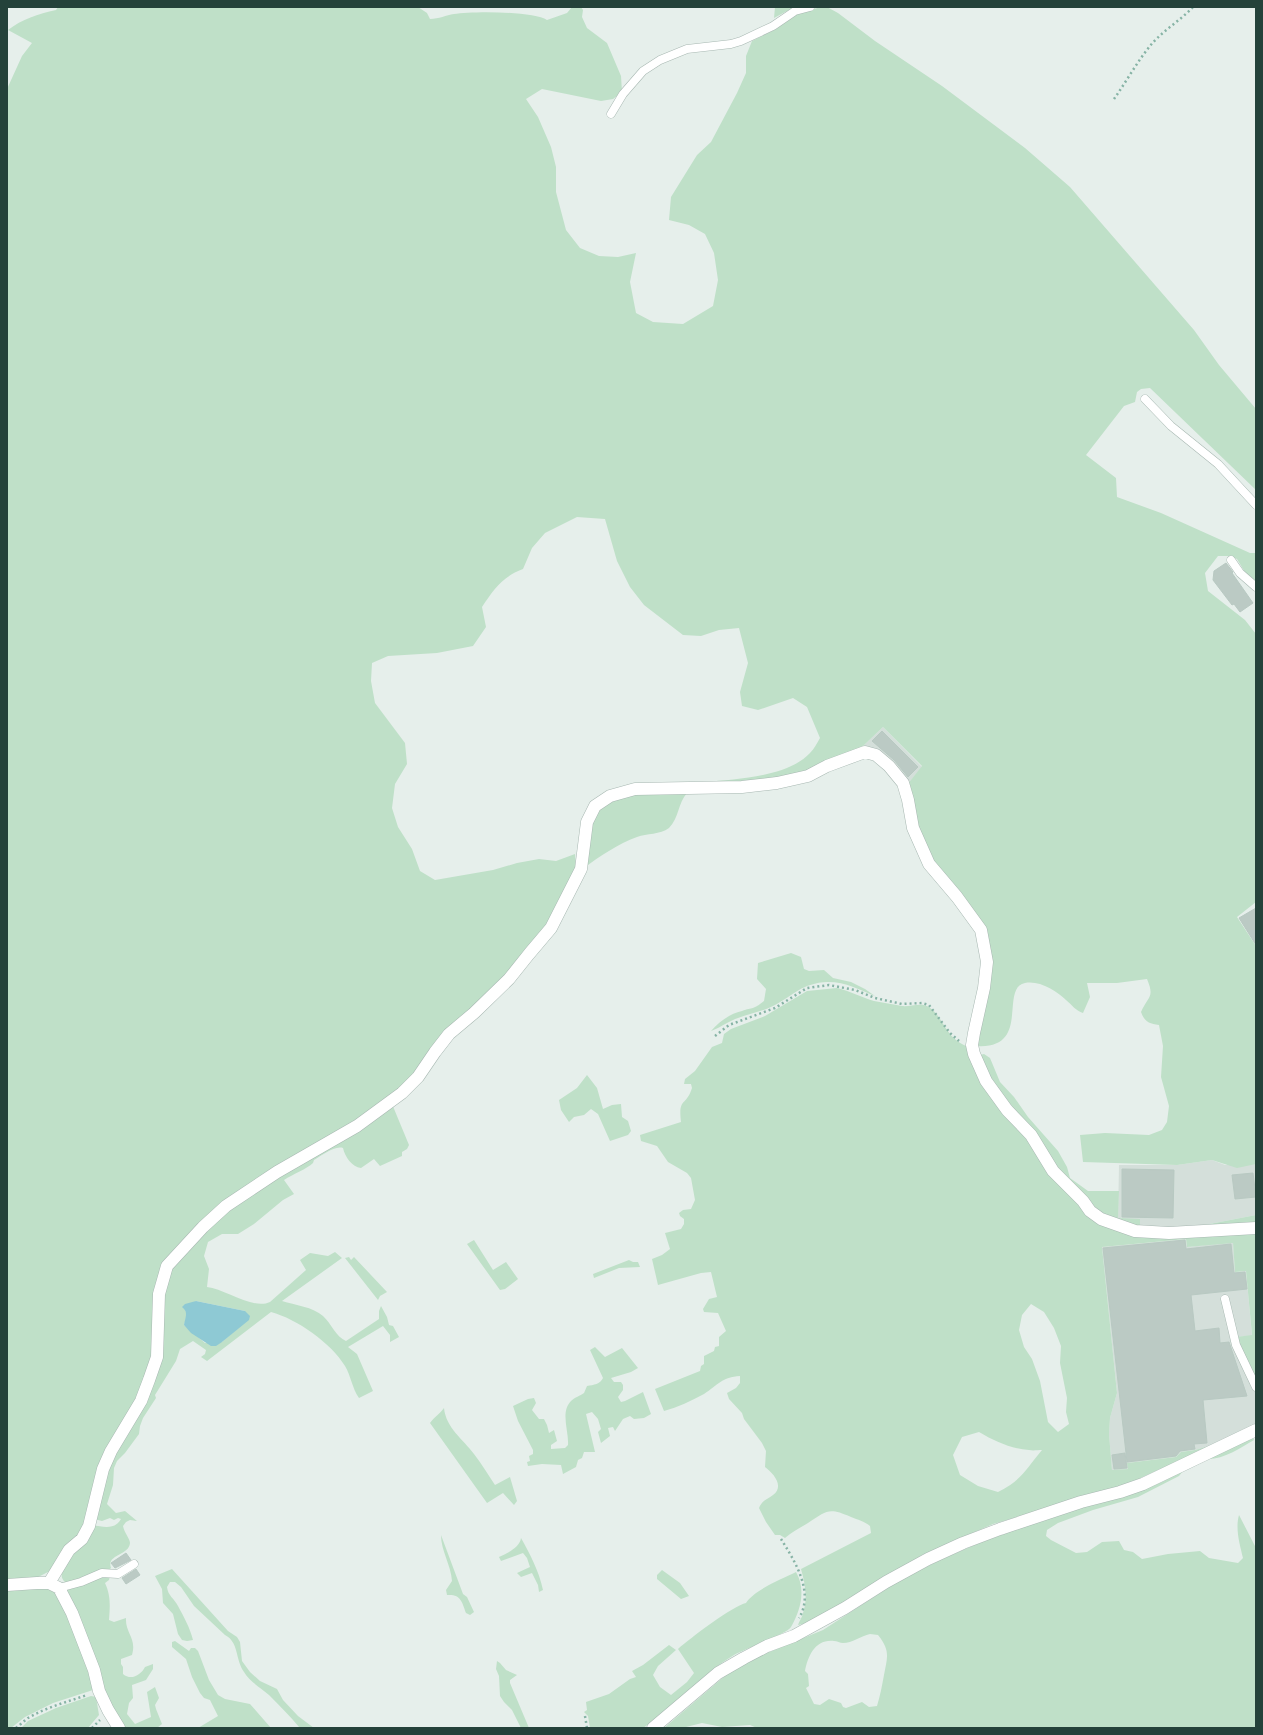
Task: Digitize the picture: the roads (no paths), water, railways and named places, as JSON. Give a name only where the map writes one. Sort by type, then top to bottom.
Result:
[{"type":"street","points":[[54,1586],[69,1550],[82,1539],[90,1526],[103,1469],[111,1451],[141,1401],[149,1380],[157,1357],[159,1294],[167,1266],[202,1227],[226,1206],[277,1172],[357,1126],[402,1093],[418,1077],[449,1034],[510,979],[551,928],[580,869],[587,822],[595,806],[610,796],[635,789],[742,787],[777,783],[808,776],[827,766],[865,752],[876,755],[889,766],[903,783],[913,828],[929,864],[957,897],[981,930],[987,962],[984,988],[972,1045],[978,1067],[995,1094],[1018,1123],[1031,1135],[1053,1171],[1090,1211],[1100,1219],[1135,1231],[1153,1233],[1186,1233],[1256,1228]]},
{"type":"street","points":[[653,1728],[718,1673],[767,1646],[794,1636],[928,1559],[963,1543],[1080,1502],[1120,1492],[1143,1484],[1256,1430]]},
{"type":"street","points":[[7,1585],[37,1583],[54,1586],[72,1613],[94,1670],[99,1691],[119,1728]]},
{"type":"lane","points":[[611,114],[623,94],[643,71],[660,60],[687,49],[731,44],[741,41],[773,26],[795,10],[810,7]]},
{"type":"lane","points":[[1145,399],[1171,426],[1218,464],[1256,505]]},
{"type":"lane","points":[[1231,560],[1240,573],[1256,587]]},
{"type":"lane","points":[[1225,1299],[1236,1345],[1256,1387]]},
{"type":"lane","points":[[54,1586],[81,1582],[102,1573],[118,1574],[134,1564]]},
{"type":"water","points":[[196,1301],[245,1311],[250,1316],[249,1320],[222,1342],[216,1346],[211,1346],[191,1333],[184,1325],[186,1313],[182,1307],[185,1304]]}]
